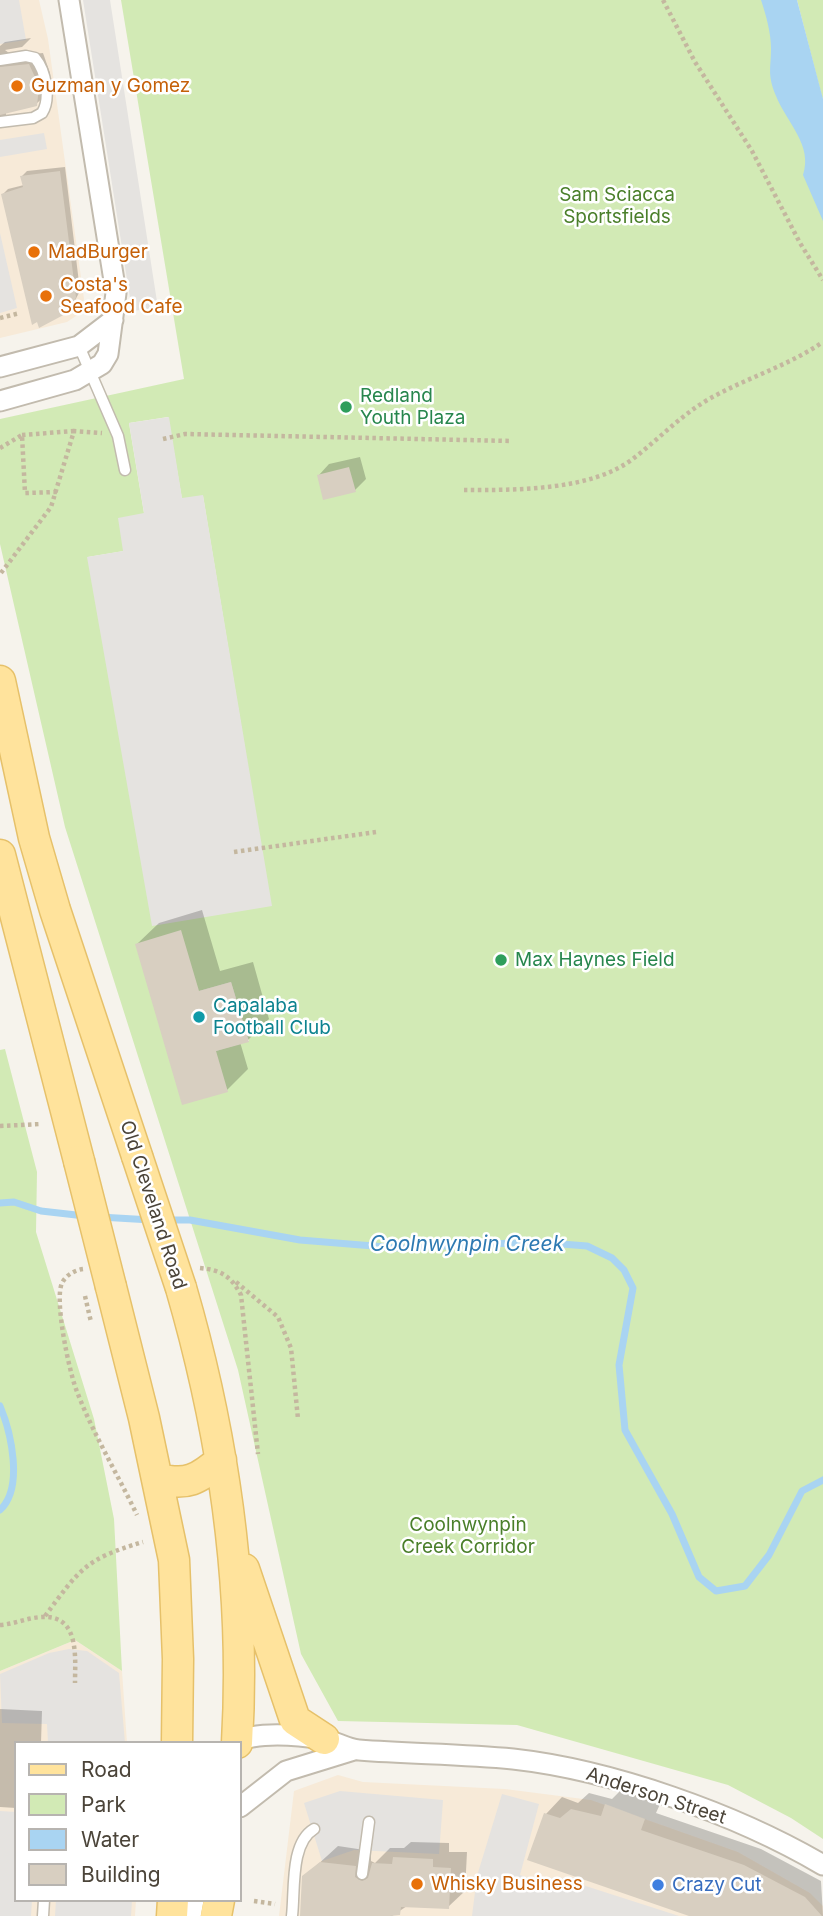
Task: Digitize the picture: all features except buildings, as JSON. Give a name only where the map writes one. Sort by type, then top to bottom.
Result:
[{"type":"main road","name":"Old Cleveland Road","points":[[0,681],[34,838],[51,898],[181,1288],[221,1460],[232,1532],[239,1685],[236,1741]]},
{"type":"main road","points":[[0,855],[111,1287],[174,1560],[177,1741]]},
{"type":"main road","points":[[157,1478],[188,1483],[221,1460]]},
{"type":"main road","points":[[232,1532],[295,1720],[324,1739]]},
{"type":"street","points":[[0,401],[61,386],[90,373],[102,364],[108,354],[116,293],[69,0]]},
{"type":"street","points":[[0,367],[79,346],[113,320]]},
{"type":"street","points":[[241,1741],[263,1737],[324,1739],[355,1750]]},
{"type":"street","points":[[242,1805],[286,1770],[355,1750]]},
{"type":"street","name":"Anderson Street","points":[[355,1750],[515,1760],[595,1773],[731,1820],[783,1842],[823,1865]]},
{"type":"lane","points":[[0,60],[26,56],[35,58],[42,68],[47,97],[42,113],[33,118],[0,122]]},
{"type":"lane","points":[[79,346],[118,436],[125,470]]},
{"type":"lane","points":[[362,1874],[369,1822]]},
{"type":"lane","points":[[292,1916],[299,1847],[307,1833],[314,1829]]},
{"type":"path","points":[[663,0],[695,62],[752,151],[800,243],[823,280]]},
{"type":"path","points":[[0,318],[20,313]]},
{"type":"path","points":[[464,489],[514,489],[592,481],[632,460],[675,421],[710,398],[823,342]]},
{"type":"path","points":[[1,573],[51,507],[74,431]]},
{"type":"path","points":[[0,448],[22,435],[74,431],[118,436]]},
{"type":"path","points":[[163,439],[185,433],[512,441]]},
{"type":"path","points":[[22,435],[25,494],[57,492]]},
{"type":"path","points":[[234,852],[376,831]]},
{"type":"path","points":[[0,1126],[41,1124]]},
{"type":"path","points":[[233,1280],[278,1317],[291,1348],[298,1419]]},
{"type":"path","points":[[45,1616],[79,1572],[106,1553],[144,1542]]},
{"type":"path","points":[[0,1625],[45,1616],[61,1621],[75,1640],[75,1683]]},
{"type":"path","points":[[254,1901],[275,1903]]},
{"type":"shaded area","points":[[0,0],[39,0],[48,39],[84,299],[79,314],[67,322],[0,338]]},
{"type":"shaded area","points":[[0,0],[19,0],[26,40],[0,44]]},
{"type":"shaded area","points":[[83,0],[110,0],[158,308],[132,311]]},
{"type":"shaded area","points":[[44,133],[47,149],[0,157],[0,140]]},
{"type":"shaded area","points":[[0,233],[17,308],[0,313]]},
{"type":"shaded area","points":[[169,417],[182,498],[203,495],[272,906],[152,926],[87,557],[123,551],[118,518],[144,513],[129,423]]},
{"type":"shaded area","points":[[75,1640],[122,1671],[127,1741],[14,1741],[14,1902],[136,1902],[135,1916],[0,1916],[0,1671]]},
{"type":"shaded area","points":[[69,1649],[87,1651],[119,1673],[125,1741],[48,1741],[47,1724],[2,1723],[0,1674],[49,1653]]},
{"type":"shaded area","points":[[338,1775],[363,1782],[505,1789],[591,1800],[738,1852],[810,1893],[823,1906],[823,1916],[279,1916],[294,1791]]},
{"type":"shaded area","points":[[340,1791],[443,1800],[439,1854],[354,1850],[322,1861],[304,1803]]},
{"type":"shaded area","points":[[502,1794],[539,1804],[520,1875],[561,1890],[567,1880],[679,1916],[472,1916],[477,1876]]},
{"type":"shaded area","points":[[0,1811],[14,1812],[14,1902],[32,1902],[31,1916],[0,1916]]},
{"type":"shaded area","points":[[56,1902],[132,1902],[131,1916],[55,1916]]},
{"type":"green space","points":[[121,0],[771,0],[823,146],[823,1839],[791,1818],[728,1785],[517,1725],[338,1721],[301,1654],[238,1370],[65,827],[0,544],[0,419],[184,379]],"holes":[[[168,417],[182,499],[203,496],[271,906],[88,557],[124,551],[144,513],[129,423]],[[231,982],[249,1041],[216,1051],[199,991]]]},
{"type":"green space","points":[[797,0],[823,0],[823,99],[822,97]]},
{"type":"green space","points":[[5,1049],[37,1172],[36,1232],[94,1419],[114,1519],[122,1671],[75,1640],[0,1671],[0,1050]]},
{"type":"water","points":[[761,0],[797,0],[823,99],[823,221],[803,175],[805,154],[802,144],[771,82],[770,36]]},
{"type":"waterway","name":"Coolnwynpin Creek","points":[[0,1203],[14,1202],[41,1211],[85,1216]]},
{"type":"waterway","name":"Coolnwynpin Creek","points":[[100,1217],[151,1220]]},
{"type":"waterway","name":"Coolnwynpin Creek","points":[[166,1220],[190,1220],[300,1240],[398,1248],[536,1242],[587,1246],[612,1258],[624,1270],[633,1288],[619,1365],[625,1430],[672,1514],[699,1577],[716,1591],[745,1586],[769,1555],[802,1491],[823,1480]]},
{"type":"waterway","name":"Coolnwynpin Creek","points":[[0,1406],[8,1430],[13,1460],[12,1488],[0,1510]]},
{"type":"place","name":"Guzman y Gomez","points":[[17,86]]},
{"type":"place","name":"MadBurger","points":[[34,252]]},
{"type":"place","name":"Costa's Seafood Cafe","points":[[46,296]]},
{"type":"place","name":"Redland Youth Plaza","points":[[346,407]]},
{"type":"place","name":"Max Haynes Field","points":[[501,960]]},
{"type":"place","name":"Capalaba Football Club","points":[[199,1017]]},
{"type":"place","name":"Whisky Business","points":[[417,1884]]},
{"type":"place","name":"Crazy Cut","points":[[658,1885]]},
{"type":"park label","name":"Sam Sciacca Sportsfields","points":[[617,206]]},
{"type":"park label","name":"Coolnwynpin Creek Corridor","points":[[468,1536]]}]
